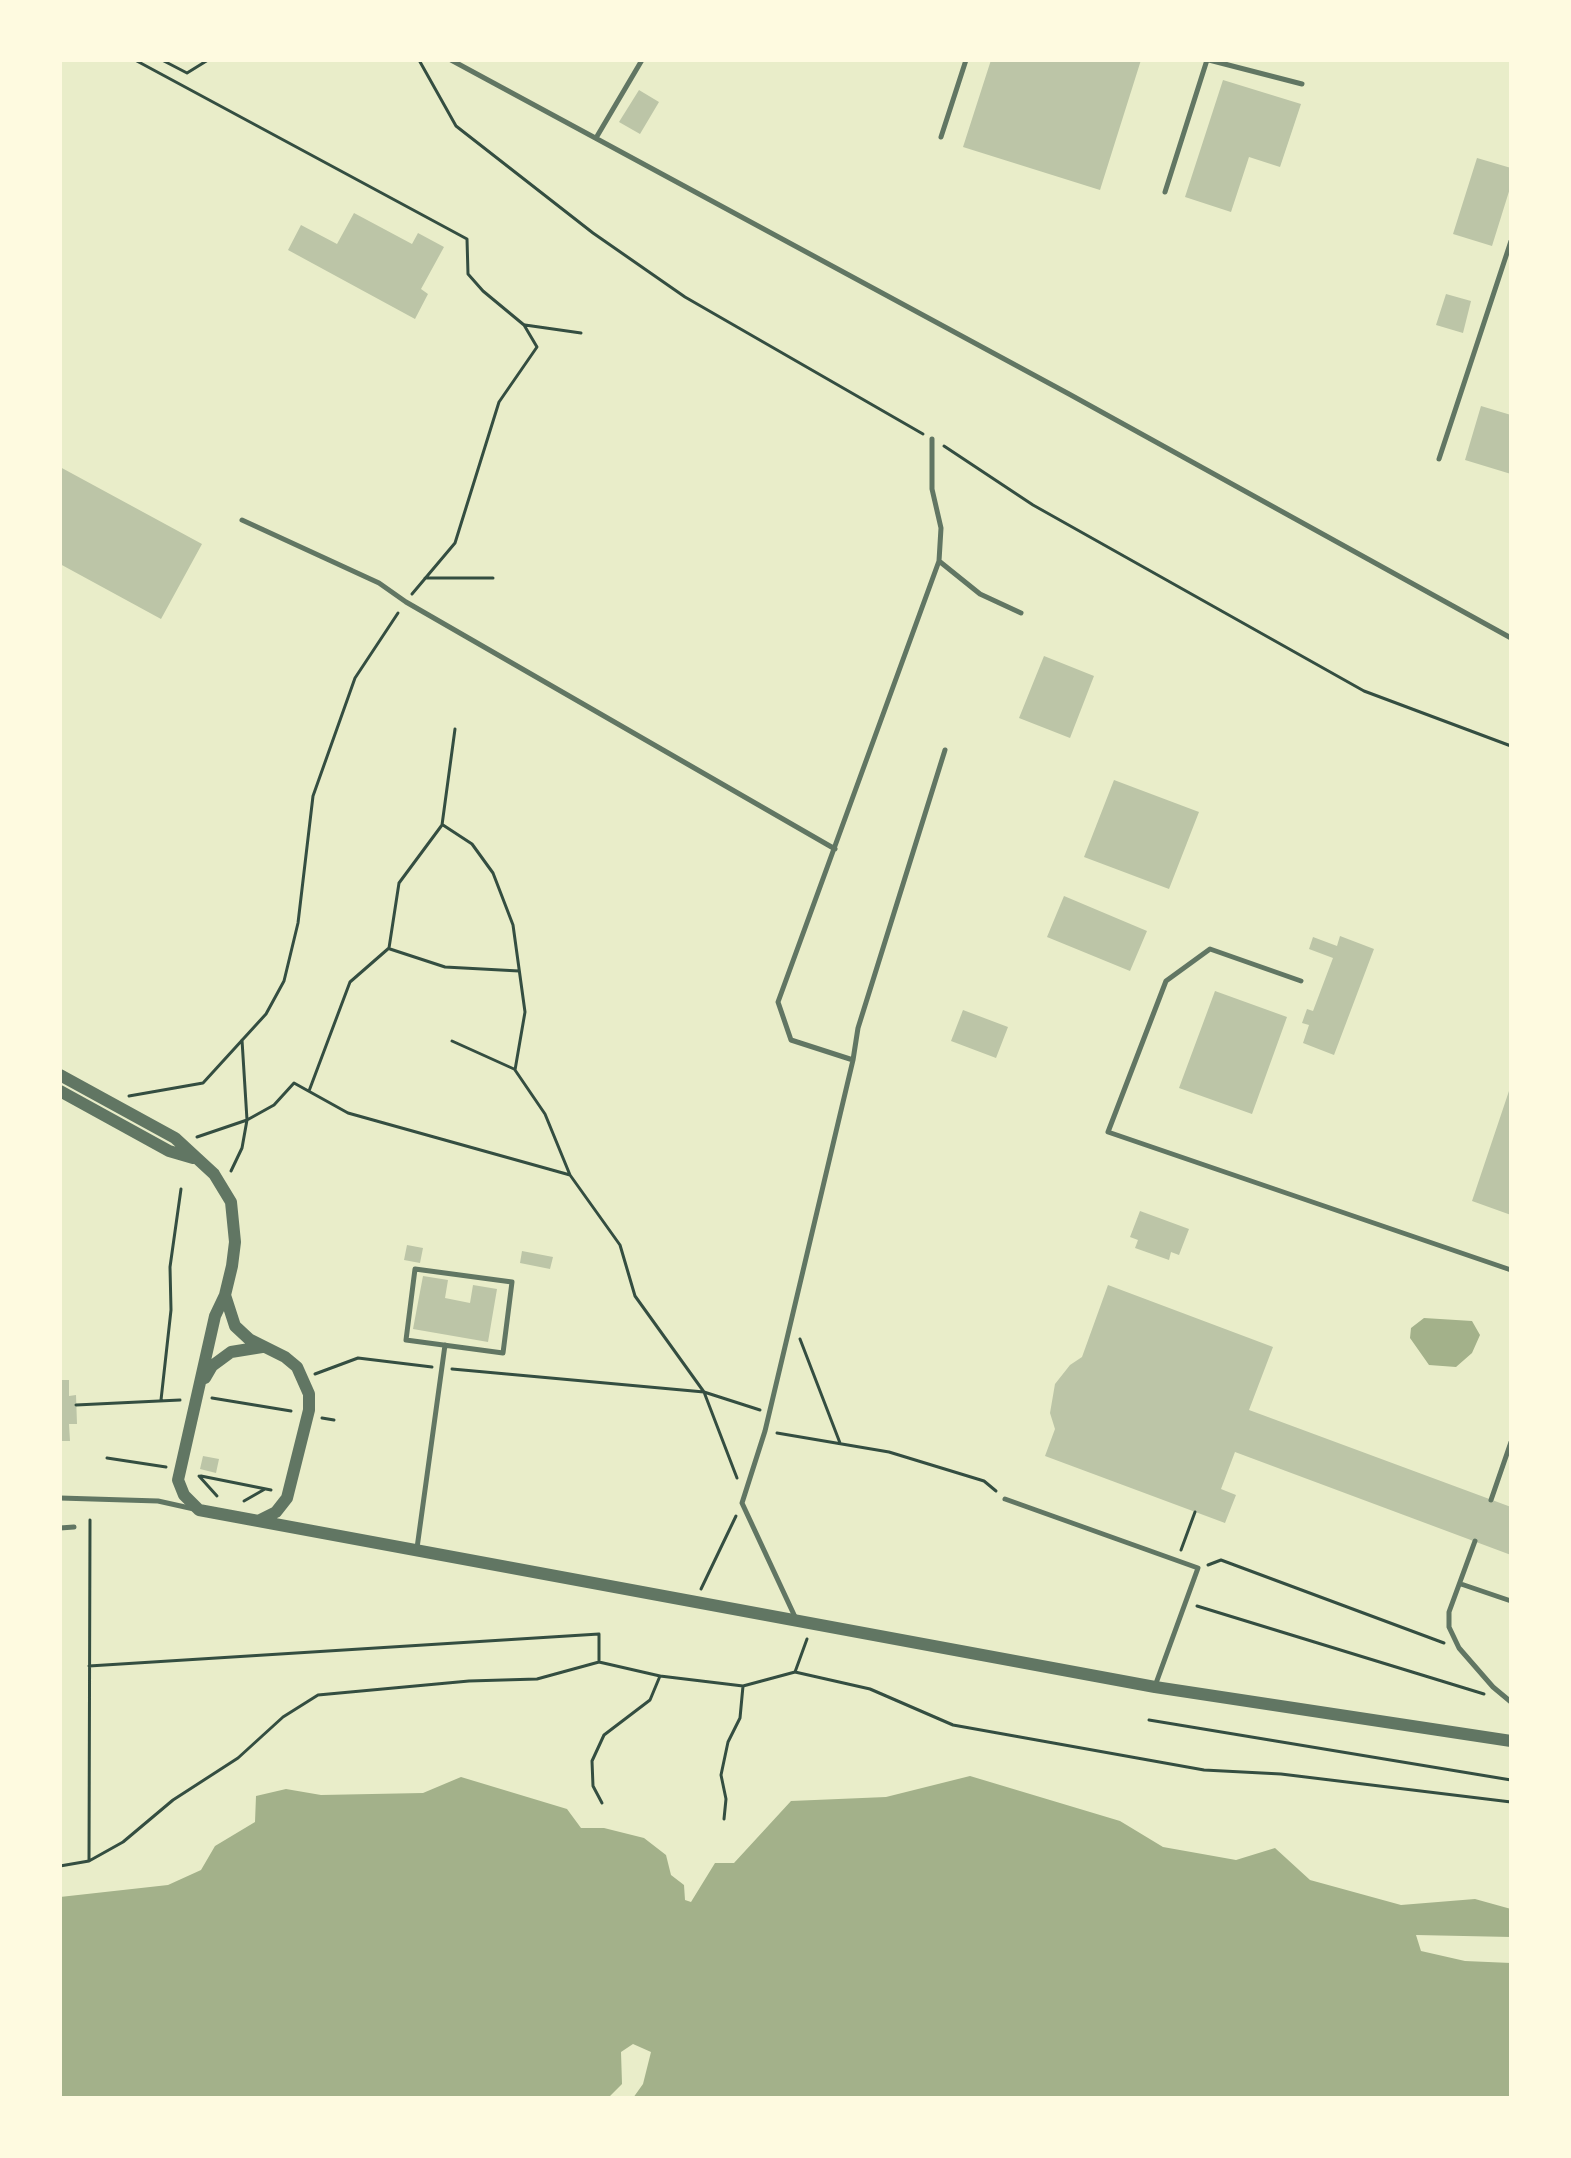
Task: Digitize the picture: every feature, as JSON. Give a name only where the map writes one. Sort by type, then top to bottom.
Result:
[{"type":"street","points":[[60,1075],[175,1138],[214,1174],[231,1202],[235,1242],[225,1295],[215,1316],[178,1480],[188,1501],[199,1510],[1155,1687],[1511,1741]]},
{"type":"street","points":[[60,1091],[169,1151],[196,1159]]},
{"type":"street","points":[[225,1295],[235,1326],[262,1347],[285,1357],[304,1378],[309,1394],[308,1414],[287,1498],[276,1512],[260,1520]]},
{"type":"street","points":[[203,1380],[212,1366],[231,1352],[262,1347]]},
{"type":"street","points":[[287,1498],[292,1514],[304,1528]]},
{"type":"lane","points":[[451,60],[1511,638]]},
{"type":"lane","points":[[596,138],[642,60]]},
{"type":"lane","points":[[941,137],[966,60]]},
{"type":"lane","points":[[1165,192],[1208,60],[1302,84]]},
{"type":"lane","points":[[1439,459],[1511,241]]},
{"type":"lane","points":[[853,1060],[791,1040],[778,1002],[939,561],[941,528],[932,489],[932,439]]},
{"type":"lane","points":[[242,520],[379,583],[406,602],[835,849]]},
{"type":"lane","points":[[939,561],[980,594],[1021,613]]},
{"type":"lane","points":[[797,1621],[742,1503],[770,1413],[858,1028],[945,750]]},
{"type":"lane","points":[[1301,981],[1210,949],[1166,981],[1108,1132],[1511,1270]]},
{"type":"lane","points":[[415,1269],[512,1282],[503,1353],[445,1345],[406,1340],[415,1269]]},
{"type":"lane","points":[[417,1549],[445,1345]]},
{"type":"lane","points":[[1491,1500],[1511,1442]]},
{"type":"lane","points":[[60,1498],[158,1501],[199,1510]]},
{"type":"lane","points":[[1005,1499],[1198,1568],[1155,1687]]},
{"type":"lane","points":[[60,1528],[74,1527]]},
{"type":"lane","points":[[1475,1541],[1449,1612],[1449,1627],[1459,1648],[1508,1701]]},
{"type":"lane","points":[[1461,1584],[1511,1601]]},
{"type":"path","points":[[122,1098],[203,1083],[266,1014],[284,981],[298,923],[313,796],[355,678],[406,602],[455,543],[499,402],[537,347],[524,325],[468,274],[467,239],[135,60]]},
{"type":"path","points":[[162,60],[187,73],[208,60]]},
{"type":"path","points":[[419,60],[456,126],[593,233],[685,297],[932,439],[1033,505],[1364,691],[1511,746]]},
{"type":"path","points":[[524,325],[581,333]]},
{"type":"path","points":[[425,578],[493,578]]},
{"type":"path","points":[[309,1091],[350,982],[389,948],[399,883],[442,825],[455,729]]},
{"type":"path","points":[[442,825],[472,844],[493,873],[513,925],[525,1012],[515,1070]]},
{"type":"path","points":[[389,948],[445,967],[519,971]]},
{"type":"path","points":[[231,1171],[242,1148],[247,1120],[242,1040]]},
{"type":"path","points":[[452,1041],[515,1070],[545,1114],[570,1175],[620,1245],[635,1296],[704,1392],[735,1468],[742,1503],[700,1592]]},
{"type":"path","points":[[194,1139],[247,1120],[274,1105],[294,1083],[348,1113],[570,1175]]},
{"type":"path","points":[[161,1400],[171,1310],[170,1267],[181,1189]]},
{"type":"path","points":[[792,1318],[840,1443]]},
{"type":"path","points":[[304,1378],[358,1358],[704,1392],[770,1413]]},
{"type":"path","points":[[76,1405],[198,1399],[334,1420]]},
{"type":"path","points":[[765,1431],[889,1452],[984,1481],[1005,1499]]},
{"type":"path","points":[[107,1458],[166,1467]]},
{"type":"path","points":[[193,1474],[271,1490]]},
{"type":"path","points":[[199,1476],[205,1486],[225,1500]]},
{"type":"path","points":[[236,1502],[257,1496],[265,1489]]},
{"type":"path","points":[[1178,1561],[1195,1512]]},
{"type":"path","points":[[89,1861],[90,1520]]},
{"type":"path","points":[[1198,1568],[1221,1560],[1459,1648]]},
{"type":"path","points":[[1185,1602],[1508,1701]]},
{"type":"path","points":[[795,1672],[813,1624]]},
{"type":"path","points":[[89,1666],[599,1634],[599,1662]]},
{"type":"path","points":[[60,1866],[89,1861],[123,1842],[173,1800],[238,1758],[283,1717],[318,1695],[469,1681],[537,1679],[599,1662],[660,1676],[743,1686],[795,1672],[870,1689],[953,1725],[1204,1770],[1281,1774],[1511,1802]]},
{"type":"path","points":[[602,1803],[593,1786],[592,1761],[604,1735],[650,1700],[660,1676]]},
{"type":"path","points":[[724,1819],[726,1799],[721,1775],[728,1742],[740,1718],[743,1686]]},
{"type":"path","points":[[1149,1720],[1511,1780]]},
{"type":"shaded area","points":[[1424,1318],[1472,1321],[1480,1335],[1472,1353],[1456,1367],[1429,1365],[1410,1338],[1411,1328]]},
{"type":"shaded area","points":[[970,1776],[1120,1821],[1163,1847],[1236,1860],[1275,1848],[1310,1880],[1401,1905],[1475,1899],[1511,1909],[1511,1937],[1416,1935],[1421,1951],[1465,1961],[1511,1963],[1511,2098],[633,2098],[643,2084],[651,2052],[633,2044],[621,2052],[622,2084],[608,2098],[60,2098],[60,1897],[168,1885],[201,1870],[215,1846],[255,1822],[256,1796],[286,1789],[321,1795],[423,1793],[461,1777],[567,1809],[581,1828],[604,1828],[644,1838],[666,1855],[671,1875],[684,1885],[685,1900],[691,1902],[715,1863],[734,1863],[791,1801],[886,1797]]},
{"type":"building","points":[[991,60],[1141,60],[1100,190],[963,147]]},
{"type":"building","points":[[1223,80],[1301,104],[1280,167],[1249,157],[1231,212],[1185,197]]},
{"type":"building","points":[[639,90],[659,102],[640,134],[619,122]]},
{"type":"building","points":[[1477,158],[1511,168],[1511,185],[1492,246],[1453,234]]},
{"type":"building","points":[[354,213],[412,244],[418,233],[444,247],[421,289],[428,294],[415,319],[288,250],[301,225],[337,244]]},
{"type":"building","points":[[1446,294],[1471,301],[1463,333],[1436,325]]},
{"type":"building","points":[[1481,406],[1511,415],[1511,474],[1465,460]]},
{"type":"building","points":[[60,467],[202,544],[161,619],[60,564]]},
{"type":"building","points":[[1044,656],[1094,676],[1070,738],[1019,718]]},
{"type":"building","points":[[1114,780],[1199,812],[1169,889],[1084,857]]},
{"type":"building","points":[[1064,896],[1147,931],[1130,971],[1047,937]]},
{"type":"building","points":[[1340,936],[1374,949],[1334,1055],[1303,1043],[1309,1025],[1302,1023],[1307,1009],[1313,1011],[1333,958],[1309,949],[1313,937],[1337,946]]},
{"type":"building","points":[[1215,991],[1287,1017],[1252,1114],[1179,1088]]},
{"type":"building","points":[[963,1010],[1008,1027],[996,1058],[951,1041]]},
{"type":"building","points":[[1511,1088],[1511,1215],[1472,1201]]},
{"type":"building","points":[[1140,1211],[1189,1229],[1179,1255],[1171,1252],[1169,1260],[1135,1248],[1138,1240],[1130,1237]]},
{"type":"building","points":[[407,1245],[423,1248],[420,1263],[404,1260]]},
{"type":"building","points":[[522,1251],[553,1257],[550,1269],[520,1263]]},
{"type":"building","points":[[423,1276],[448,1280],[445,1298],[470,1303],[473,1285],[497,1289],[488,1342],[413,1329]]},
{"type":"building","points":[[1108,1285],[1273,1347],[1249,1410],[1511,1507],[1511,1555],[1235,1452],[1221,1489],[1236,1495],[1225,1523],[1045,1456],[1055,1429],[1050,1413],[1055,1384],[1070,1365],[1082,1357]]},
{"type":"building","points":[[60,1380],[69,1380],[69,1396],[76,1395],[77,1424],[69,1424],[70,1441],[60,1441]]},
{"type":"building","points":[[203,1456],[219,1459],[216,1473],[200,1469]]}]
